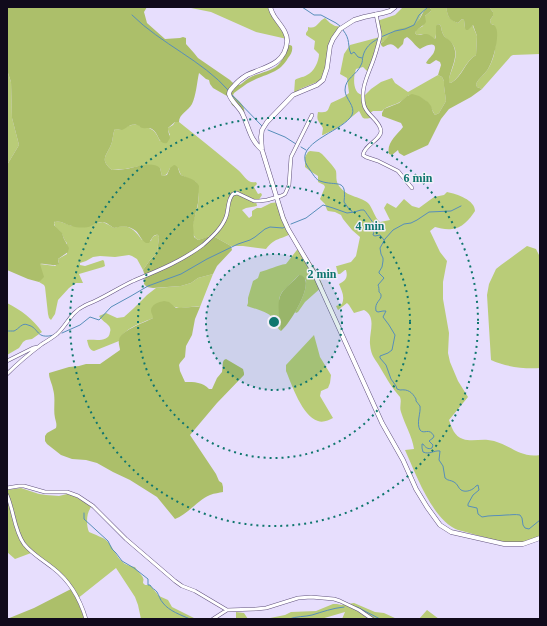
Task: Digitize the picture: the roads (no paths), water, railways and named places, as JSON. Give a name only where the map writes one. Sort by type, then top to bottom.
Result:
[{"type":"main road","points":[[262,150],[252,138],[241,110],[232,100],[229,93],[241,78],[273,65],[279,61],[285,52],[288,43],[287,38],[270,7]]},
{"type":"main road","points":[[395,7],[386,12],[364,16],[340,28],[330,46],[327,68],[324,77],[317,85],[294,95],[267,122],[262,130],[262,150],[288,229],[314,273],[382,423],[403,460],[416,489],[437,521],[451,532],[504,544],[519,545],[540,538]]},
{"type":"street","points":[[376,14],[380,37],[365,82],[363,99],[365,108],[376,122],[381,132],[365,150],[363,155],[366,158],[378,161],[398,171],[412,188]]},
{"type":"street","points":[[7,374],[39,347],[52,339],[71,316],[83,306],[176,262],[204,244],[223,223],[228,212],[230,198],[233,194],[237,193],[254,201],[267,200],[283,195],[288,188],[291,157],[312,115]]},
{"type":"street","points":[[7,361],[33,348],[39,347]]},
{"type":"street","points":[[7,488],[24,486],[44,492],[67,492],[78,496],[93,506],[126,539],[175,581],[227,610]]},
{"type":"street","points":[[7,495],[17,528],[24,543],[32,553],[53,568],[67,581],[79,599],[86,619]]},
{"type":"street","points":[[212,619],[227,610],[266,608],[298,598],[311,597],[321,597],[340,601],[359,610],[372,619]]},
{"type":"waterway","points":[[302,7],[314,15],[321,15],[340,26]]},
{"type":"waterway","points":[[381,37],[414,25],[419,15],[428,7]]},
{"type":"waterway","points":[[132,15],[156,35],[207,70],[229,91]]},
{"type":"waterway","points":[[343,30],[347,37],[351,54],[354,52],[358,57],[362,58]]},
{"type":"waterway","points":[[352,212],[344,202],[345,194],[342,186],[340,184],[326,183],[317,179],[306,164],[306,153],[316,141],[341,126],[352,115],[353,109],[345,93],[347,82],[362,63],[364,53],[367,48],[378,39]]},
{"type":"waterway","points":[[232,95],[262,126]]},
{"type":"waterway","points":[[268,130],[285,137],[296,144]]},
{"type":"waterway","points":[[301,147],[306,150]]},
{"type":"waterway","points":[[291,224],[306,218],[323,205],[347,213],[364,210],[374,224],[373,235],[380,235],[384,240]]},
{"type":"waterway","points":[[461,206],[451,211],[429,212],[411,223],[404,224],[393,230],[385,239],[380,248],[383,261],[379,273],[384,278],[378,285],[381,297],[376,305],[376,311],[386,311],[383,317],[395,335],[392,350],[380,356],[380,358],[386,365],[391,379],[397,389],[411,393],[420,406],[418,424],[420,430],[423,432],[428,431],[434,436],[429,441],[433,445],[431,449],[422,444],[423,452],[428,453],[440,451],[439,460],[443,466],[445,478],[453,481],[461,490],[469,491],[478,485],[479,490],[473,495],[468,506],[477,508],[478,514],[482,517],[520,515],[523,525],[525,528],[529,529],[540,520]]},
{"type":"waterway","points":[[62,333],[80,325],[90,317],[99,320],[111,307],[148,286],[181,274],[207,259],[250,240],[265,229],[270,227],[283,228],[286,226]]},
{"type":"waterway","points":[[7,331],[14,331],[26,324],[32,326],[41,335],[54,335]]},
{"type":"waterway","points":[[84,513],[84,519],[108,541],[112,549],[122,561],[148,579],[148,585],[150,585],[158,593],[166,606],[190,619]]},
{"type":"waterway","points":[[289,619],[344,607]]},
{"type":"waterway","points":[[357,607],[380,619]]}]
